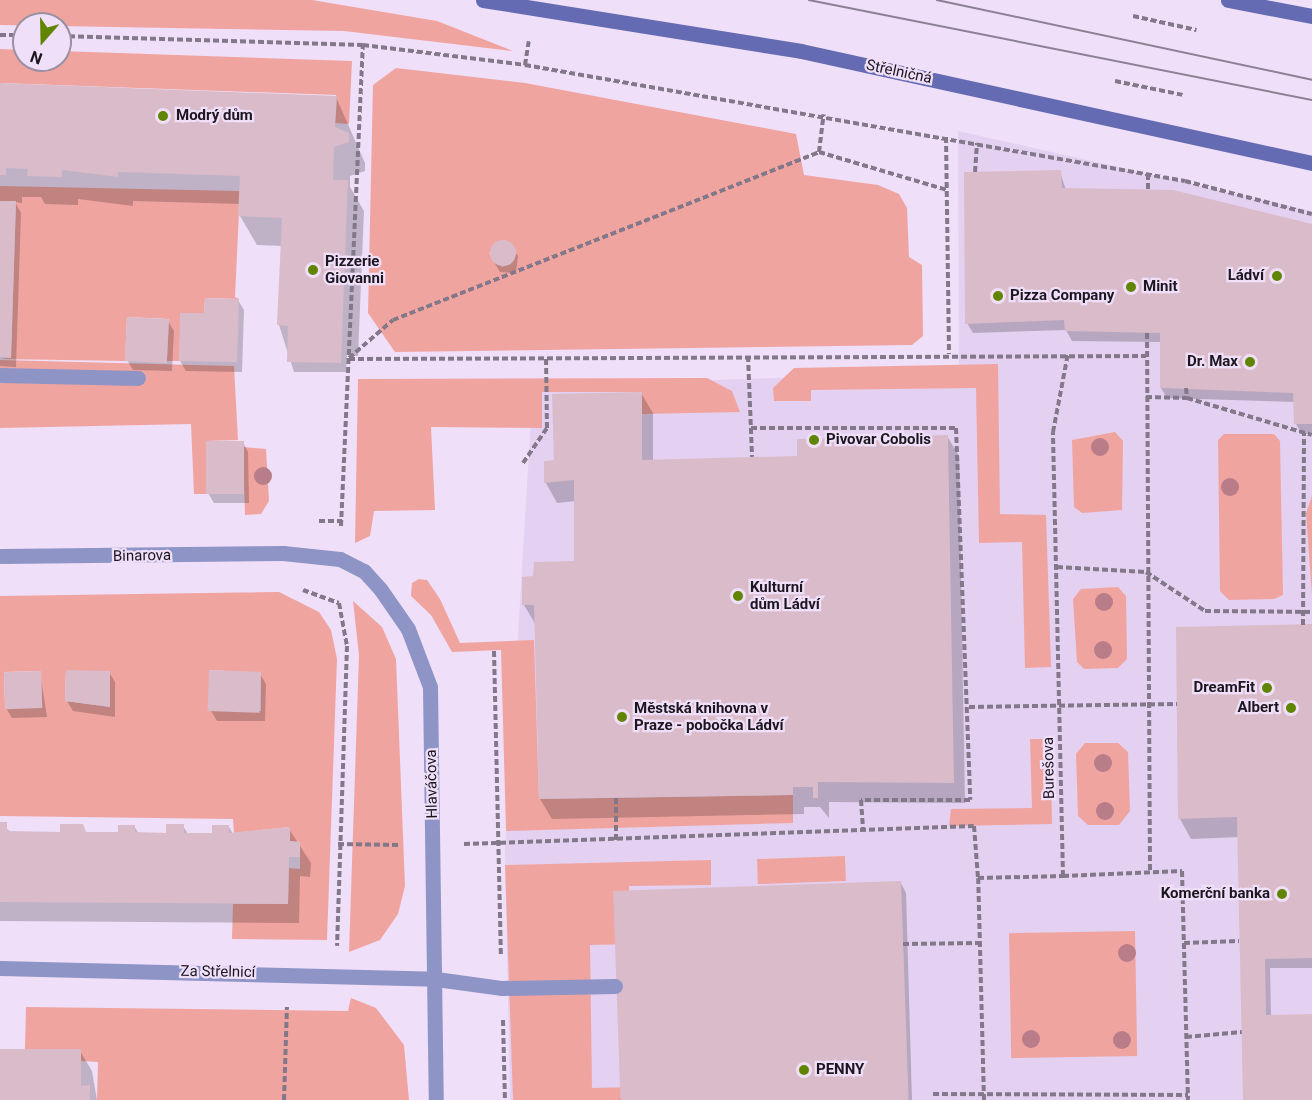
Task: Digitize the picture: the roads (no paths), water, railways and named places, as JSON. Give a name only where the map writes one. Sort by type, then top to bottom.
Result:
[{"type":"main road","name":"Střelničná","points":[[483,0],[801,51],[1312,163]]},
{"type":"main road","points":[[1228,0],[1312,16]]},
{"type":"street","points":[[0,375],[138,378]]},
{"type":"street","name":"Binarova","points":[[0,556],[283,553]]},
{"type":"street","name":"Hlaváčova","points":[[283,553],[340,559],[364,571],[408,629],[430,687],[436,1100]]},
{"type":"street","name":"Za Střelnicí","points":[[0,968],[337,975],[436,979],[502,988],[615,986]]},
{"type":"tram line","points":[[809,0],[1312,100]]},
{"type":"tram line","points":[[937,0],[1312,80]]},
{"type":"place","name":"Modrý dům","points":[[163,116]]},
{"type":"place","name":"Pizzerie Giovanni","points":[[313,270]]},
{"type":"place","name":"Ládví","points":[[1277,276]]},
{"type":"place","name":"Minit","points":[[1131,287]]},
{"type":"place","name":"Pizza Company","points":[[998,296]]},
{"type":"place","name":"Dr. Max","points":[[1250,362]]},
{"type":"place","name":"Pivovar Cobolis","points":[[814,440]]},
{"type":"place","name":"Kulturní dům Ládví","points":[[738,596]]},
{"type":"place","name":"DreamFit","points":[[1267,688]]},
{"type":"place","name":"Albert","points":[[1291,708]]},
{"type":"place","name":"Městská knihovna v Praze - pobočka Ládví","points":[[622,717]]},
{"type":"place","name":"Komerční banka","points":[[1282,894]]},
{"type":"place","name":"PENNY","points":[[804,1070]]}]
